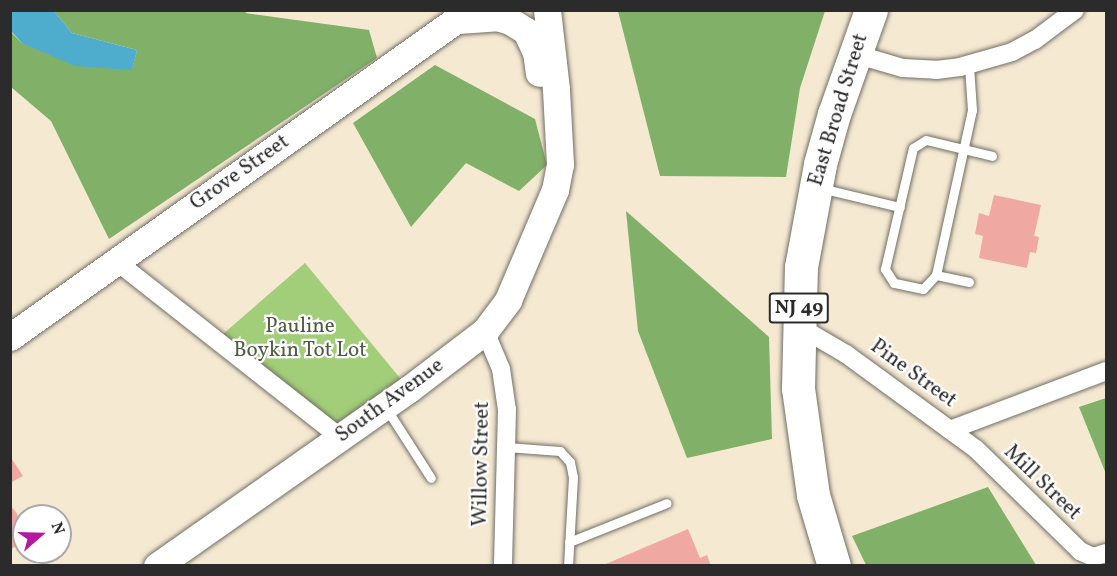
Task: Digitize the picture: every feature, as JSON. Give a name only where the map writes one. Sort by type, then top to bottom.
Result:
[{"type":"highway","name":"East Broad Street","points":[[834,566],[813,495],[798,387],[801,267],[815,187],[834,114],[871,10]]},
{"type":"main road","name":"South Avenue","points":[[158,566],[341,438],[485,331],[508,300],[524,268],[560,164],[560,131],[547,10]]},
{"type":"main road","points":[[464,15],[497,17],[510,21],[526,31],[536,52],[556,181]]},
{"type":"main road","name":"Grove Street","points":[[10,337],[464,15]]},
{"type":"street","points":[[855,54],[903,68],[936,70],[969,66],[1012,52],[1035,40],[1075,10]]},
{"type":"street","points":[[116,261],[341,438]]},
{"type":"street","name":"Pine Street","points":[[798,326],[846,354],[950,429],[1107,371]]},
{"type":"street","name":"Willow Street","points":[[485,331],[501,369],[505,388],[503,566]]},
{"type":"street","name":"Mill Street","points":[[950,429],[976,449],[1080,551],[1093,557],[1107,553]]},
{"type":"lane","points":[[969,66],[972,110],[964,149],[936,275],[923,289],[894,283],[885,269],[913,148],[926,140],[964,149],[992,156]]},
{"type":"lane","points":[[815,187],[900,207]]},
{"type":"lane","points":[[936,275],[969,282]]},
{"type":"lane","points":[[384,406],[431,478]]},
{"type":"lane","points":[[506,447],[560,451],[570,462],[573,477],[568,566]]},
{"type":"lane","points":[[569,542],[667,503]]},
{"type":"green space","points":[[54,11],[249,11],[245,13],[369,30],[377,58],[109,239],[51,121],[11,87],[10,31],[22,43],[132,69],[137,50],[72,33]]},
{"type":"green space","points":[[618,11],[825,11],[800,88],[786,177],[660,176]]},
{"type":"green space","points":[[435,65],[535,119],[547,165],[519,191],[466,163],[411,227],[353,123]]},
{"type":"green space","points":[[626,211],[769,337],[772,439],[687,458],[638,331]]},
{"type":"green space","name":"Pauline Boykin Tot Lot","points":[[305,263],[409,389],[341,438],[216,340]]},
{"type":"green space","points":[[1106,398],[1106,474],[1079,407]]},
{"type":"green space","points":[[988,487],[1036,565],[866,565],[852,536]]},
{"type":"water","points":[[11,10],[54,11],[72,33],[137,50],[132,70],[75,66],[22,43],[11,31]]},
{"type":"building","points":[[994,195],[1041,205],[1034,236],[1039,237],[1036,253],[1030,252],[1027,268],[979,258],[983,236],[975,234],[979,213],[989,216]]},
{"type":"building","points":[[10,456],[23,476],[10,483]]},
{"type":"building","points":[[12,509],[12,549],[10,550],[10,510]]},
{"type":"building","points":[[688,529],[700,558],[707,555],[711,566],[601,566]]}]
